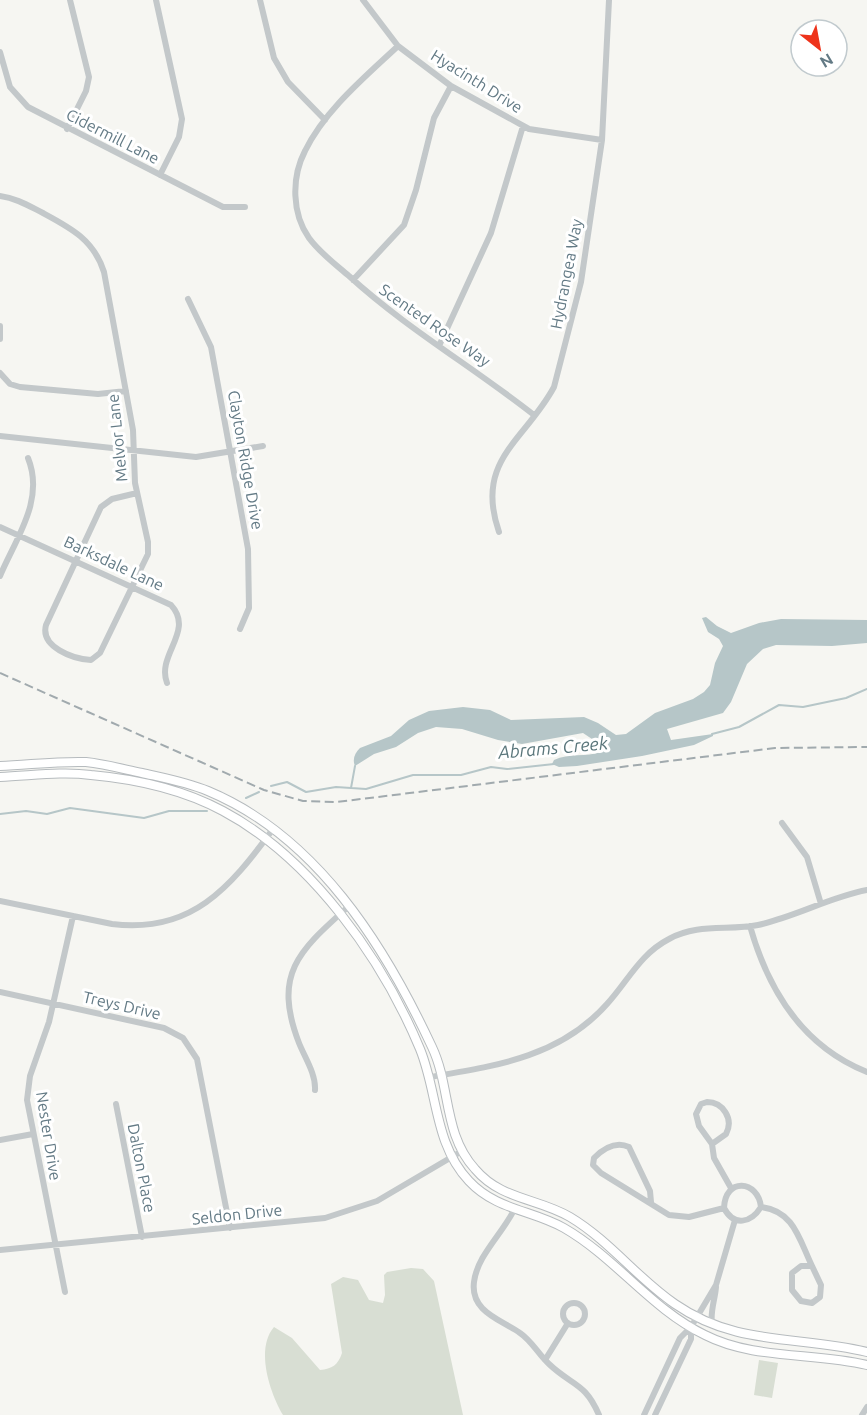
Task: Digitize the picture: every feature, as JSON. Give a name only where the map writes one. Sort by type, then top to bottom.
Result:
[{"type":"main road","points":[[0,766],[88,763],[166,778],[222,797],[273,829],[311,863],[350,906],[396,976],[434,1052],[442,1075],[452,1127],[462,1152],[475,1169],[493,1186],[515,1198],[555,1209],[588,1228],[663,1295],[712,1324],[763,1339],[867,1352]]},
{"type":"main road","points":[[0,777],[94,775],[171,791],[222,811],[266,839],[308,877],[340,914],[382,976],[418,1044],[430,1077],[439,1126],[452,1158],[477,1189],[514,1210],[548,1220],[588,1243],[656,1304],[705,1335],[738,1346],[867,1365]]},
{"type":"street","points":[[68,129],[86,91],[89,77],[70,0]]},
{"type":"street","points":[[156,0],[182,119],[179,137],[160,175]]},
{"type":"street","points":[[260,0],[274,58],[288,82],[325,120]]},
{"type":"street","name":"Hyacinth Drive","points":[[363,0],[398,46],[451,86],[529,129],[602,140]]},
{"type":"street","name":"Hydrangea Way","points":[[499,532],[494,516],[495,473],[502,456],[547,400],[561,369],[581,282],[602,140],[609,0]]},
{"type":"street","name":"Scented Rose Way","points":[[398,46],[325,120],[304,152],[296,178],[296,200],[300,220],[309,238],[384,308],[534,415]]},
{"type":"street","name":"Cidermill Lane","points":[[0,52],[9,83],[17,97],[34,111],[223,207],[245,207]]},
{"type":"street","points":[[352,280],[404,225],[416,190],[434,118],[451,86]]},
{"type":"street","points":[[439,346],[492,233],[523,126]]},
{"type":"street","name":"Melvor Lane","points":[[0,196],[20,202],[71,228],[94,249],[104,272],[126,391],[137,493],[148,549],[98,656],[88,660],[49,644],[44,631],[76,561]]},
{"type":"street","name":"Clayton Ridge Drive","points":[[188,299],[211,347],[250,566],[249,608],[240,629]]},
{"type":"street","points":[[0,326],[0,339]]},
{"type":"street","points":[[0,373],[10,384],[20,387],[99,394],[126,391]]},
{"type":"street","points":[[0,436],[196,457],[263,446]]},
{"type":"street","points":[[0,576],[28,517],[33,495],[33,474],[28,458]]},
{"type":"street","points":[[76,561],[102,505],[112,499],[137,493]]},
{"type":"street","name":"Barksdale Lane","points":[[0,527],[167,603],[179,617],[178,633],[164,665],[167,683]]},
{"type":"street","points":[[782,823],[807,857],[821,904]]},
{"type":"street","points":[[0,901],[131,927],[158,924],[184,916],[217,896],[273,829]]},
{"type":"street","points":[[430,1077],[508,1063],[555,1046],[597,1015],[637,964],[669,938],[709,927],[750,926],[867,890]]},
{"type":"street","points":[[315,1090],[314,1077],[291,1019],[288,993],[291,979],[304,949],[350,906]]},
{"type":"street","name":"Nester Drive","points":[[65,1292],[28,1113],[28,1084],[54,1004],[73,916]]},
{"type":"street","points":[[750,926],[764,970],[790,1014],[818,1043],[867,1072]]},
{"type":"street","name":"Treys Drive","points":[[0,992],[164,1028],[176,1033],[189,1043],[197,1059],[230,1228]]},
{"type":"street","points":[[712,1144],[726,1134],[729,1122],[725,1111],[718,1103],[706,1102],[701,1104],[696,1114],[699,1126],[712,1144],[714,1158],[731,1188]]},
{"type":"street","name":"Dalton Place","points":[[116,1104],[142,1237]]},
{"type":"street","points":[[0,1140],[33,1134]]},
{"type":"street","points":[[651,1202],[650,1191],[628,1147],[623,1144],[610,1146],[594,1158],[594,1165],[601,1173],[669,1215],[678,1217],[724,1208]]},
{"type":"street","name":"Seldon Drive","points":[[0,1250],[303,1221],[342,1214],[394,1192],[462,1152]]},
{"type":"street","points":[[724,1208],[726,1195],[731,1188],[739,1186],[750,1188],[758,1196],[761,1207]]},
{"type":"street","points":[[724,1208],[735,1220],[750,1220],[761,1207]]},
{"type":"street","points":[[761,1207],[786,1215],[795,1227],[812,1266],[822,1291],[817,1301],[808,1303],[797,1298],[790,1279],[798,1267],[812,1266]]},
{"type":"street","points":[[514,1210],[479,1265],[473,1288],[485,1312],[521,1334],[545,1360],[587,1392],[599,1415]]},
{"type":"street","points":[[644,1415],[680,1338],[691,1327],[716,1285],[735,1220]]},
{"type":"street","points":[[712,1324],[711,1313],[716,1300],[716,1285]]},
{"type":"street","points":[[545,1360],[568,1323]]},
{"type":"street","points":[[655,1415],[691,1339],[691,1327]]},
{"type":"street","points":[[862,1415],[867,1407]]},
{"type":"shaded area","points":[[706,617],[731,633],[759,623],[781,619],[867,620],[867,643],[832,646],[776,645],[763,649],[747,664],[731,702],[723,713],[667,729],[671,740],[713,734],[694,745],[642,756],[559,767],[552,764],[554,760],[566,756],[601,752],[601,745],[583,733],[522,744],[498,740],[462,729],[436,727],[418,733],[396,747],[374,754],[355,766],[354,756],[360,748],[391,736],[409,720],[429,711],[463,707],[490,710],[511,720],[584,717],[616,735],[626,734],[655,713],[693,699],[710,685],[715,663],[723,646],[719,639],[708,632],[702,618]]},
{"type":"shaded area","points":[[411,1268],[423,1269],[434,1281],[463,1415],[283,1415],[273,1395],[266,1371],[268,1336],[274,1327],[292,1338],[320,1370],[328,1369],[339,1361],[342,1353],[331,1284],[343,1277],[358,1280],[369,1300],[383,1303],[384,1275],[387,1272]]},
{"type":"shaded area","points":[[759,1360],[778,1363],[772,1398],[754,1395]]},
{"type":"waterway","name":"Abrams Creek","points":[[712,734],[739,727],[779,705],[803,707],[846,698],[867,689]]},
{"type":"waterway","name":"Abrams Creek","points":[[271,786],[287,782],[306,792],[336,787],[366,789],[413,775],[461,775],[491,767],[507,769],[554,764]]},
{"type":"waterway","points":[[351,788],[355,766]]},
{"type":"waterway","name":"Abrams Creek","points":[[246,798],[259,792]]},
{"type":"waterway","name":"Abrams Creek","points":[[0,814],[26,811],[47,814],[70,808],[144,818],[169,811],[207,811]]},
{"type":"railway","points":[[0,673],[264,790],[303,801],[337,802],[775,748],[867,747]]}]
